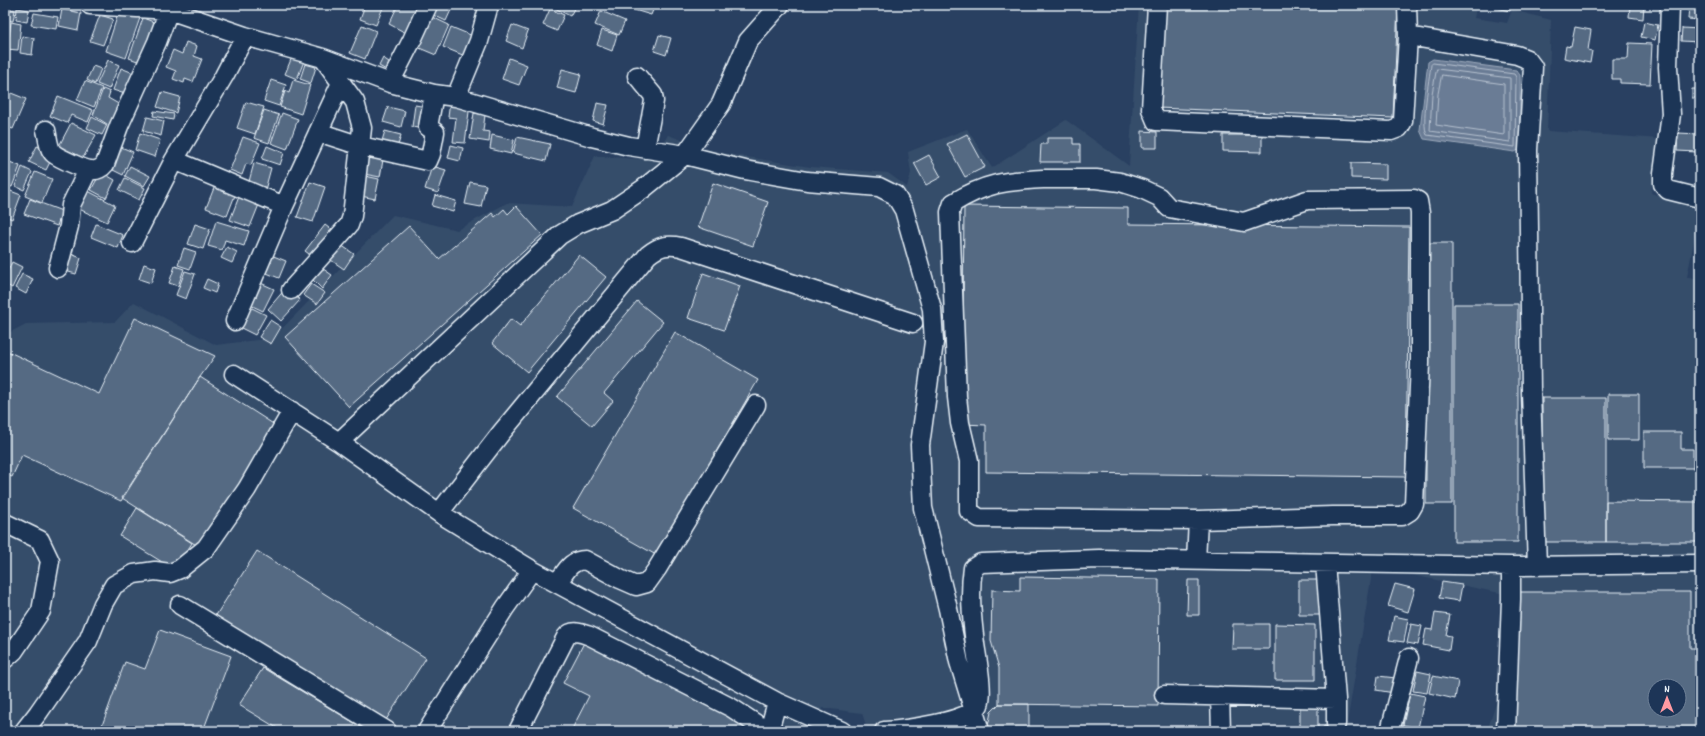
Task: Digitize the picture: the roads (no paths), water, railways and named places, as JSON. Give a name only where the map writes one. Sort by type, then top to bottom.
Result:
[{"type":"street","points":[[90,5],[169,10],[245,36],[323,58],[390,83],[434,94],[456,97],[550,125],[573,130],[592,137],[646,149],[685,155],[746,170],[807,182],[879,187],[895,195],[900,201],[904,210],[932,309],[934,342],[920,446],[923,508],[948,609],[959,662],[980,731]]},
{"type":"street","points":[[390,83],[428,5]]},
{"type":"street","points":[[456,97],[479,41],[489,5]]},
{"type":"street","points":[[339,442],[560,235],[578,224],[612,210],[685,155],[721,104],[748,41],[780,5]]},
{"type":"street","points":[[1157,5],[1151,109],[1156,121],[1391,131],[1399,128],[1403,121],[1408,36],[1407,5]]},
{"type":"street","points":[[1670,5],[1668,67],[1671,114],[1663,172],[1663,184],[1668,190],[1700,198]]},
{"type":"street","points":[[46,130],[49,144],[54,154],[88,170],[95,170],[105,164],[119,126],[157,42],[169,10]]},
{"type":"street","points":[[132,243],[174,160],[224,76],[245,36]]},
{"type":"street","points":[[1408,36],[1517,55],[1527,59],[1532,67],[1528,173],[1531,392],[1537,566]]},
{"type":"street","points":[[291,290],[349,225],[361,146],[362,128],[355,102],[323,58]]},
{"type":"street","points":[[637,76],[653,95],[654,101],[646,149]]},
{"type":"street","points":[[235,321],[284,206],[342,83]]},
{"type":"street","points":[[318,132],[361,146],[406,156],[425,162],[428,161],[431,154],[435,132],[428,127],[434,94]]},
{"type":"street","points":[[174,160],[284,206]]},
{"type":"street","points":[[58,268],[69,226],[71,205],[88,170]]},
{"type":"street","points":[[1043,179],[1096,179],[1120,182],[1142,188],[1159,197],[1169,208],[1244,222],[1307,200],[1414,199],[1418,201],[1420,213],[1420,363],[1414,504],[1410,511],[1402,516],[1333,516],[1198,520],[979,518],[969,511],[969,461],[960,423],[957,397],[950,212],[953,204],[984,187],[1012,181],[1043,179]]},
{"type":"street","points":[[439,513],[501,433],[648,255],[654,250],[663,246],[671,245],[681,248],[913,323]]},
{"type":"street","points":[[234,374],[339,442],[439,513],[532,570],[777,702],[842,731]]},
{"type":"street","points":[[558,583],[573,562],[579,560],[585,560],[636,586],[647,583],[657,569],[756,405]]},
{"type":"street","points":[[24,731],[38,714],[88,641],[103,604],[114,585],[134,574],[154,571],[170,573],[180,569],[206,548],[247,489],[292,411]]},
{"type":"street","points":[[1196,561],[1198,520]]},
{"type":"street","points":[[5,522],[40,540],[50,561],[41,610],[14,651],[5,659]]},
{"type":"street","points":[[884,731],[931,725],[973,712],[979,704],[980,690],[971,605],[973,568],[981,563],[1099,559],[1511,566],[1700,564]]},
{"type":"street","points":[[1325,563],[1336,698],[1336,724]]},
{"type":"street","points":[[1506,731],[1511,566]]},
{"type":"street","points":[[427,731],[505,608],[532,570]]},
{"type":"street","points":[[180,605],[387,731]]},
{"type":"street","points":[[518,731],[566,637],[569,633],[573,632],[580,632],[590,636],[732,708],[768,731],[777,702]]},
{"type":"street","points":[[1390,731],[1409,658]]},
{"type":"street","points":[[1164,695],[1336,698]]},
{"type":"street","points":[[1220,696],[1221,731]]},
{"type":"water","points":[[1433,59],[1516,70],[1520,75],[1520,149],[1515,152],[1424,139],[1420,130],[1428,62]]}]
